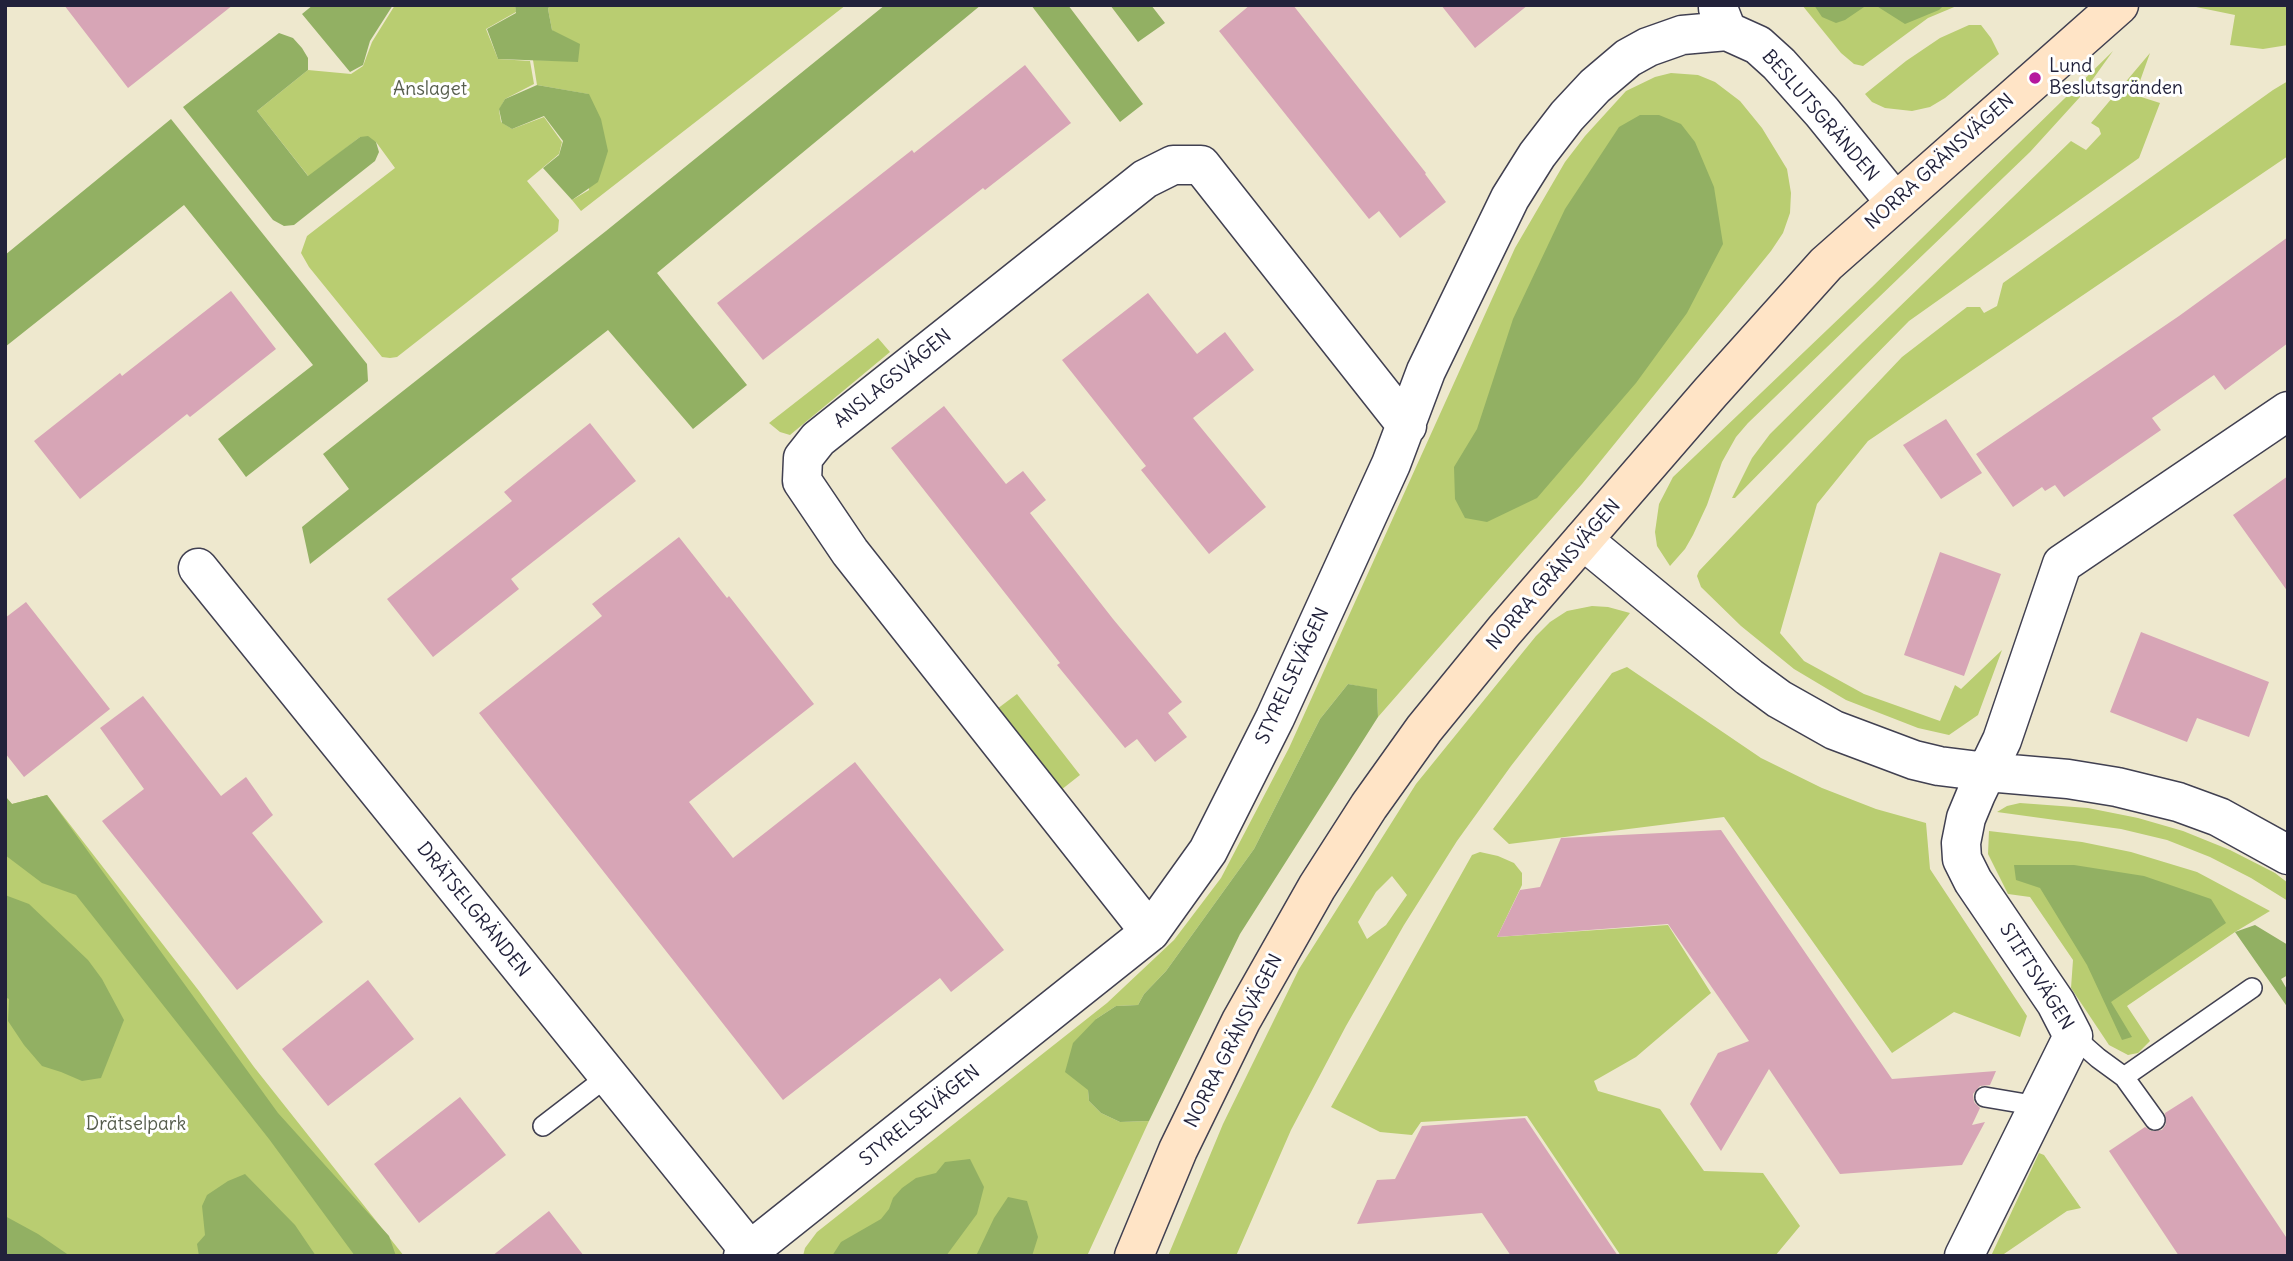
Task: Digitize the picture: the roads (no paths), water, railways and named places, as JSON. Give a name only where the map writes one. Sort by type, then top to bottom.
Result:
[{"type":"street","name":"NORRA GRÄNSVÄGEN","points":[[1134,1256],[1178,1150],[1241,1021],[1317,887],[1369,806],[1424,729],[1504,631],[1710,393],[1826,264],[2119,5]]},
{"type":"street","name":"BESLUTSGRÄNDEN","points":[[1722,18],[1779,64],[1895,202]]},
{"type":"street","name":"STYRELSEVÄGEN","points":[[746,1253],[1150,932],[1208,851],[1253,761],[1380,490],[1407,426],[1426,371],[1510,198],[1537,155],[1567,116],[1595,86],[1638,52],[1722,18]]},
{"type":"street","name":"ANSLAGSVÄGEN","points":[[1150,932],[850,552],[802,481],[803,457],[818,439],[1144,179],[1173,165],[1201,165],[1407,426]]},
{"type":"street","name":"STIFTSVÄGEN","points":[[1964,1256],[2073,1036],[2056,1003],[1973,881],[1962,859],[1961,843],[1966,818],[2002,740],[2062,564],[2288,411]]},
{"type":"street","points":[[1583,540],[1749,677],[1805,715],[1834,730],[1914,760],[1939,766],[2068,779],[2117,787],[2178,802],[2219,817],[2288,855]]},
{"type":"street","name":"DRÄTSELGRÄNDEN","points":[[198,568],[608,1076],[746,1253]]},
{"type":"lane","points":[[2124,1077],[2252,988]]},
{"type":"lane","points":[[2073,1036],[2124,1077],[2155,1120]]},
{"type":"lane","points":[[543,1126],[608,1076]]},
{"type":"lane","points":[[1985,1097],[2038,1106]]},
{"type":"place","name":"Lund Beslutsgränden","points":[[2035,78]]},
{"type":"park label","name":"Anslaget","points":[[430,90]]},
{"type":"park label","name":"Drätselpark","points":[[136,1125]]}]
